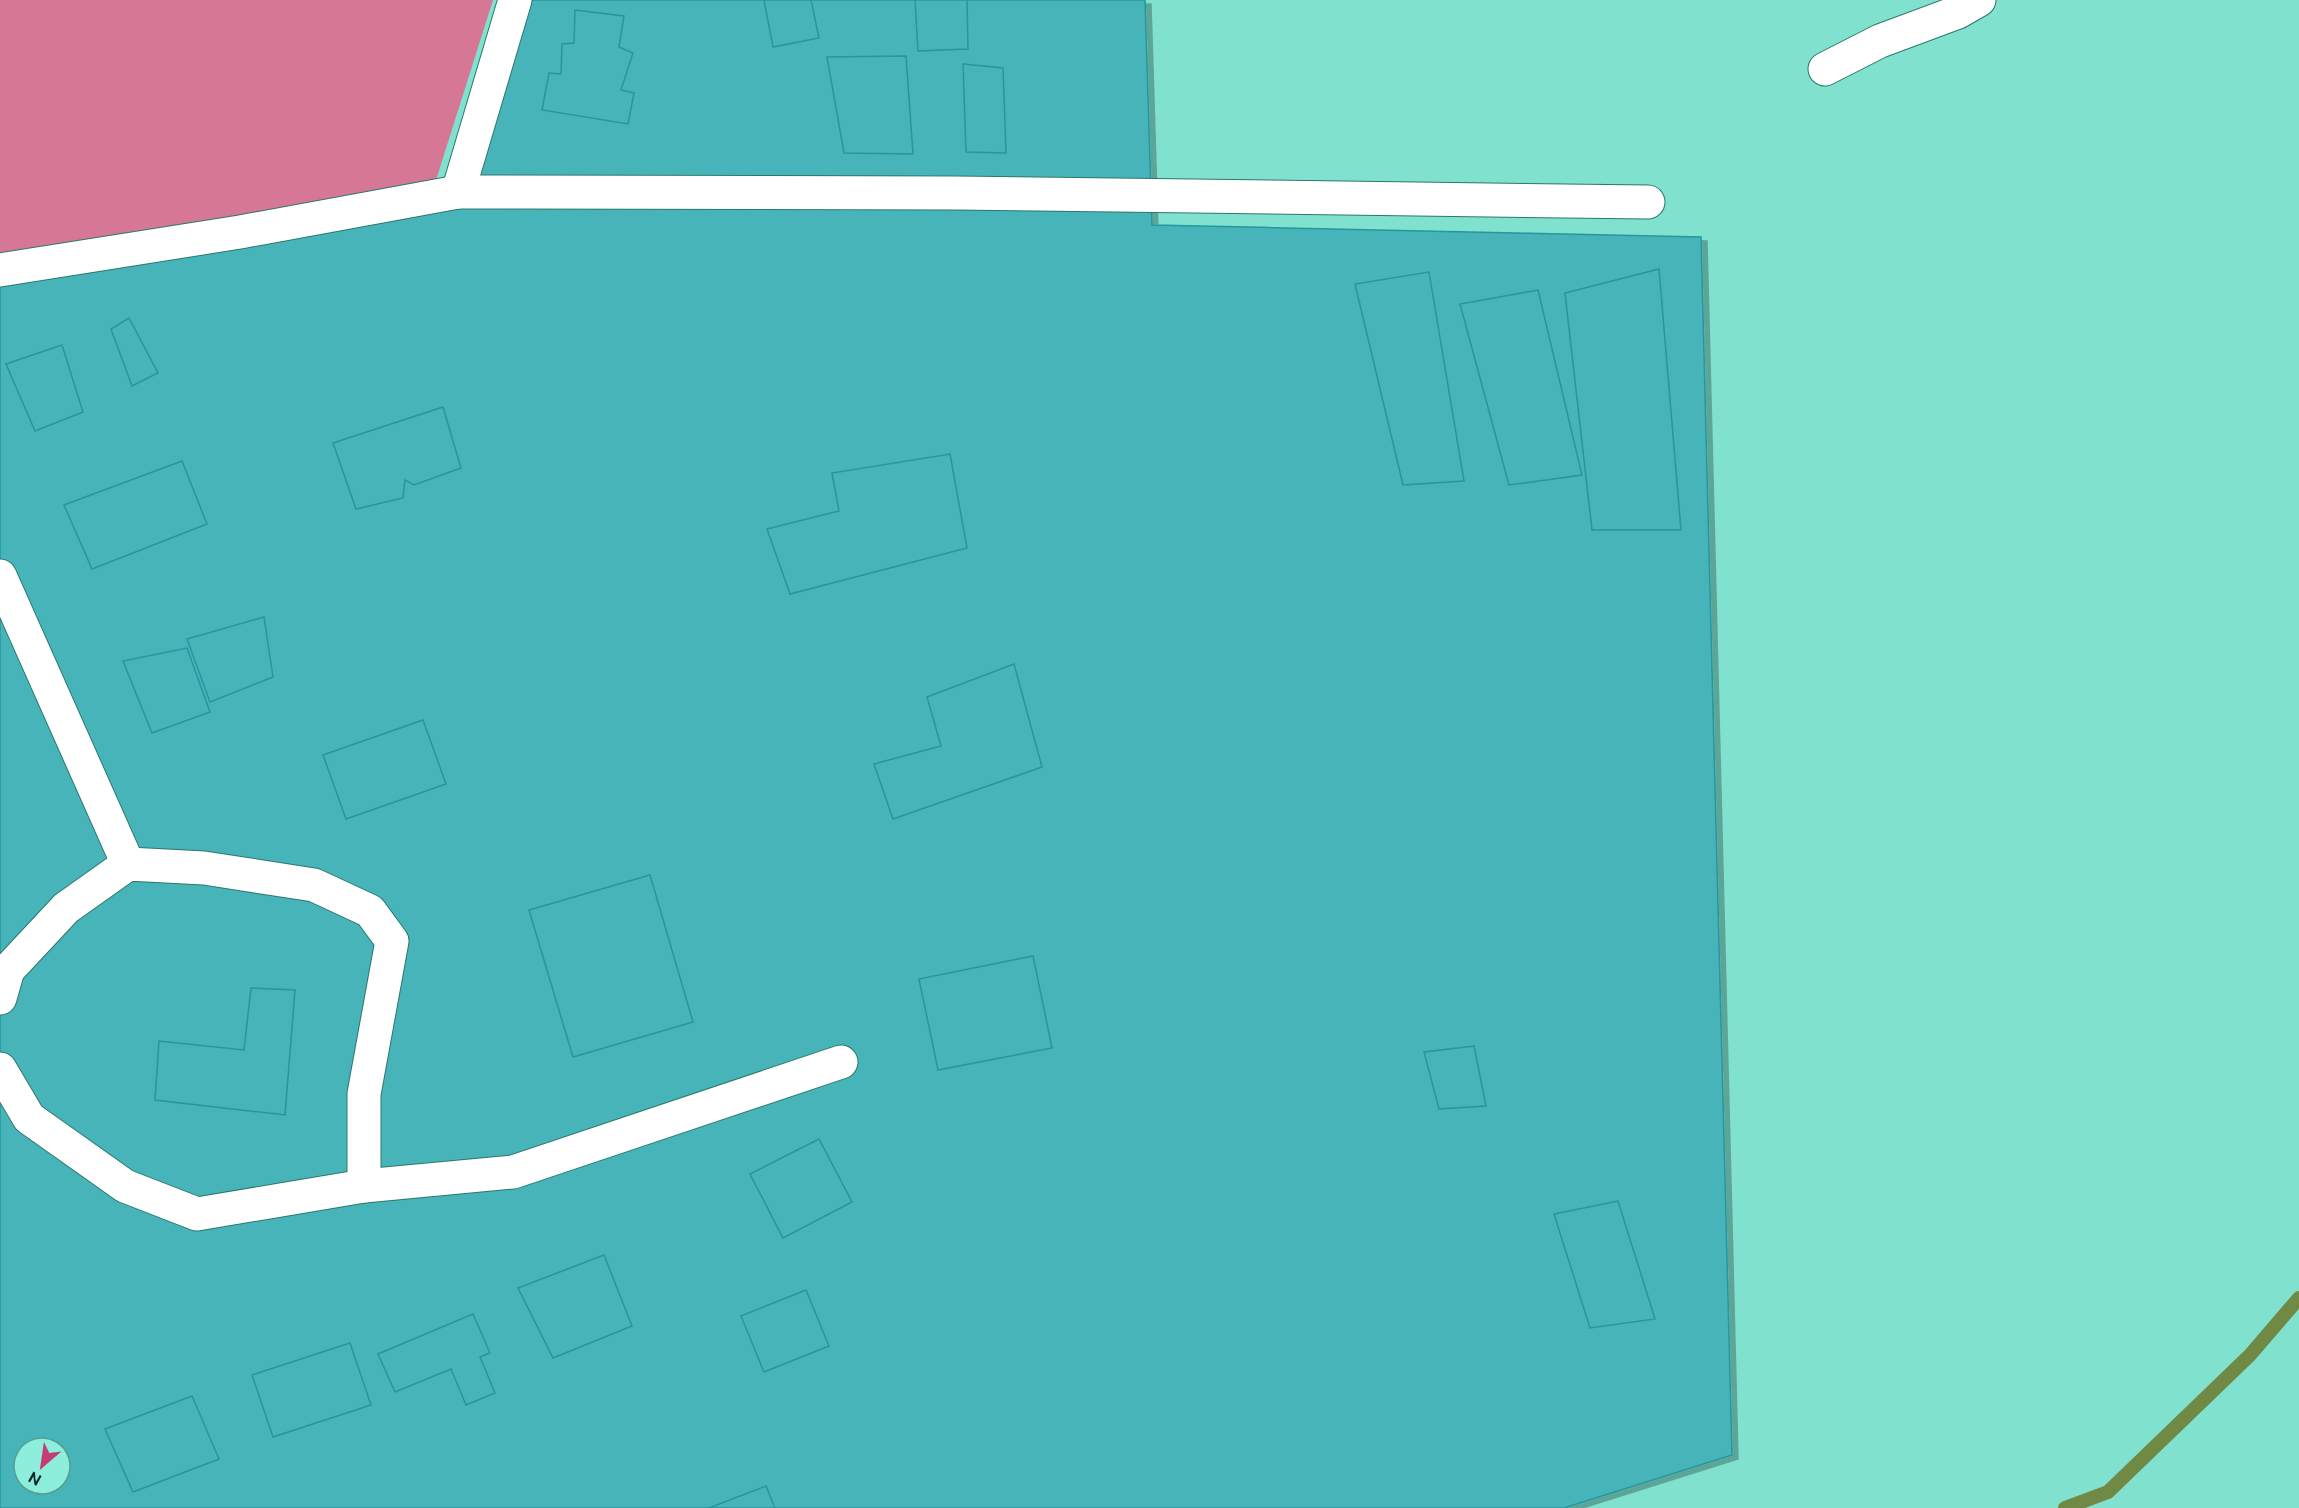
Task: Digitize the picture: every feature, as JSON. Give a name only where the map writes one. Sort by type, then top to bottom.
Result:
[{"type":"street","points":[[458,192],[515,0]]},
{"type":"street","points":[[1825,69],[1880,41],[1958,12],[1979,0]]},
{"type":"street","points":[[0,270],[240,232],[458,192],[955,193],[1648,202]]},
{"type":"street","points":[[0,576],[128,864]]},
{"type":"street","points":[[0,998],[8,970],[66,908],[128,864],[204,868],[314,885],[370,911],[392,941],[364,1094],[364,1186]]},
{"type":"street","points":[[0,1069],[29,1118],[125,1186],[197,1214],[364,1186],[513,1172],[841,1062]]},
{"type":"shaded area","points":[[0,0],[493,0],[436,180],[236,216],[0,254]]},
{"type":"building","points":[[527,0],[1145,0],[1152,225],[1701,237],[1732,1455],[1564,1508],[0,1508],[0,286],[242,248],[461,207]]},
{"type":"building","points":[[764,0],[811,0],[819,38],[773,47]]},
{"type":"building","points":[[915,0],[967,0],[968,49],[918,51]]},
{"type":"building","points":[[575,10],[624,16],[619,47],[633,53],[621,90],[634,93],[628,124],[542,110],[549,73],[561,74],[562,44],[574,43]]},
{"type":"building","points":[[906,56],[913,154],[844,153],[827,57]]},
{"type":"building","points":[[963,64],[1003,68],[1006,153],[966,152]]},
{"type":"building","points":[[1659,269],[1681,530],[1592,530],[1565,293]]},
{"type":"building","points":[[1429,272],[1464,481],[1403,485],[1355,284]]},
{"type":"building","points":[[1538,290],[1582,475],[1509,485],[1460,304]]},
{"type":"building","points":[[129,318],[158,373],[132,386],[111,329]]},
{"type":"building","points":[[62,345],[83,412],[35,431],[6,364]]},
{"type":"building","points":[[443,407],[461,468],[414,485],[405,480],[403,498],[356,509],[333,443]]},
{"type":"building","points":[[950,454],[967,548],[790,594],[767,529],[839,511],[832,473]]},
{"type":"building","points":[[182,461],[207,524],[92,569],[64,505]]},
{"type":"building","points":[[264,617],[273,677],[210,702],[187,639]]},
{"type":"building","points":[[187,648],[210,712],[152,733],[123,661]]},
{"type":"building","points":[[1014,664],[1042,767],[893,819],[874,764],[941,746],[927,697]]},
{"type":"building","points":[[423,720],[446,784],[346,819],[323,755]]},
{"type":"building","points":[[650,875],[693,1022],[573,1057],[529,910]]},
{"type":"building","points":[[1033,956],[1052,1048],[938,1070],[919,979]]},
{"type":"building","points":[[251,988],[295,990],[285,1115],[155,1100],[159,1041],[244,1050]]},
{"type":"building","points":[[1474,1046],[1486,1106],[1439,1109],[1424,1052]]},
{"type":"building","points":[[819,1139],[852,1202],[783,1238],[750,1174]]},
{"type":"building","points":[[1618,1201],[1655,1319],[1590,1328],[1554,1214]]},
{"type":"building","points":[[604,1255],[632,1326],[553,1358],[518,1288]]},
{"type":"building","points":[[806,1290],[829,1346],[764,1372],[741,1316]]},
{"type":"building","points":[[473,1314],[490,1353],[480,1357],[495,1393],[466,1405],[451,1369],[395,1392],[378,1354]]},
{"type":"building","points":[[350,1343],[371,1405],[273,1437],[252,1375]]},
{"type":"building","points":[[192,1396],[219,1459],[133,1492],[105,1429]]},
{"type":"building","points":[[766,1486],[775,1508],[709,1508]]},
{"type":"waterway","points":[[2065,1508],[2108,1492],[2250,1355],[2299,1298]]}]
